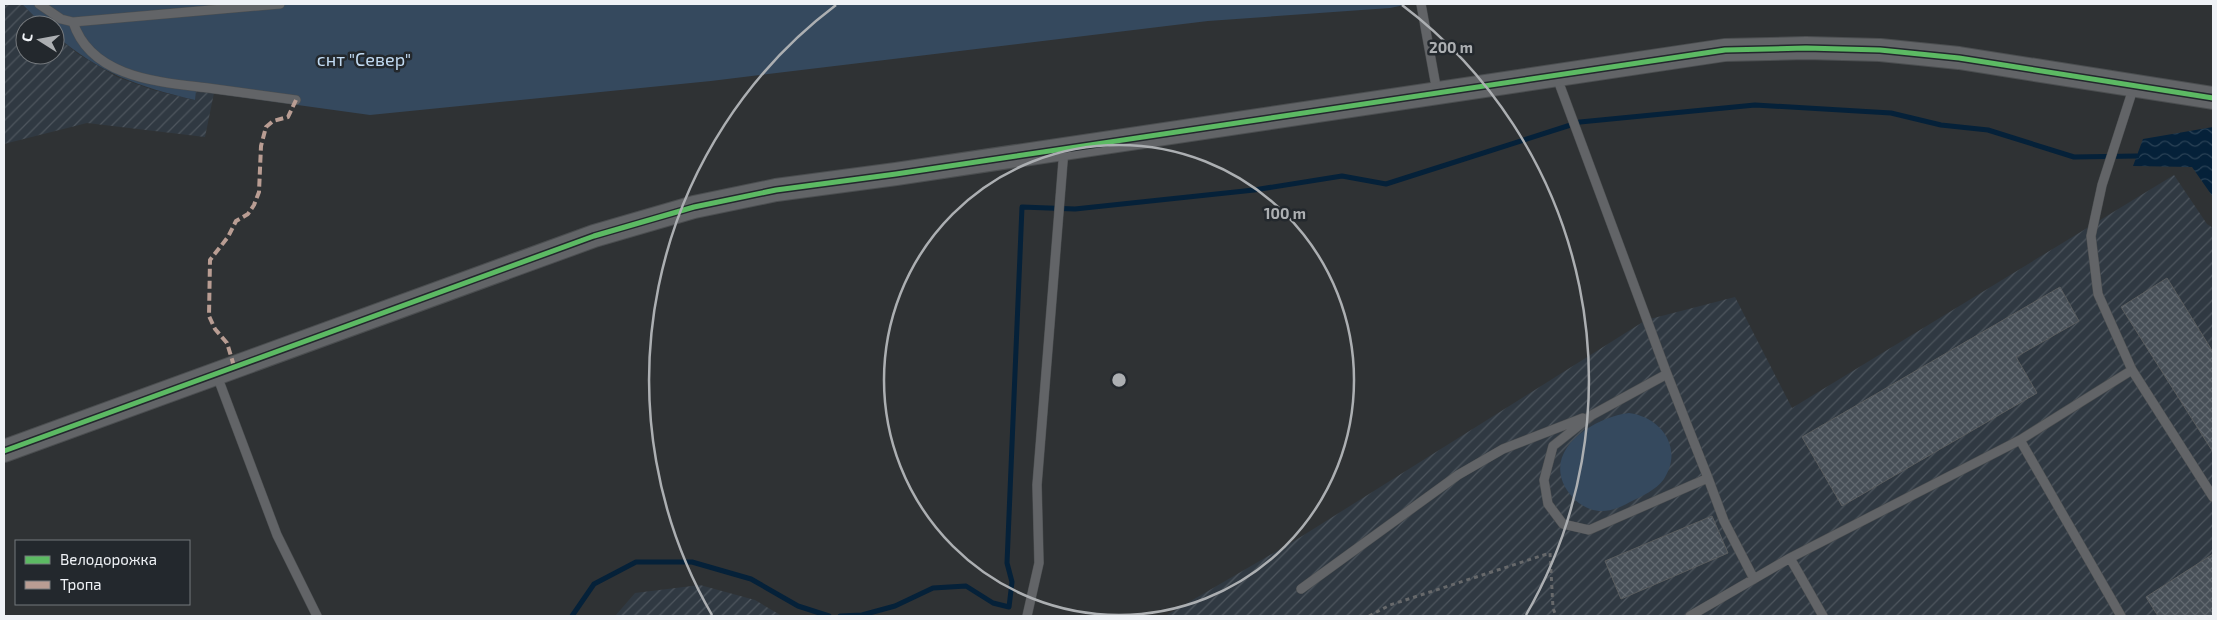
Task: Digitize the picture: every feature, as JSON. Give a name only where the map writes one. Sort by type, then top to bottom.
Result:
[{"type":"street","points":[[4,451],[594,236],[694,207],[776,190],[1726,50],[1815,48],[1880,50],[1959,58],[2213,98]]},
{"type":"lane","points":[[39,4],[61,19],[73,22],[280,4]]},
{"type":"lane","points":[[1421,4],[1437,92]]},
{"type":"lane","points":[[73,22],[77,36],[89,50],[107,64],[126,73],[160,82],[296,100]]},
{"type":"lane","points":[[1556,74],[1667,374],[1724,521],[1754,580]]},
{"type":"lane","points":[[2134,85],[2102,185],[2091,236],[2098,294],[2132,370],[2213,497]]},
{"type":"lane","points":[[1027,616],[1039,563],[1037,485],[1064,149]]},
{"type":"lane","points":[[1690,616],[1790,558],[2020,440],[2132,370]]},
{"type":"lane","points":[[216,373],[277,535],[317,616]]},
{"type":"lane","points":[[1301,589],[1458,475],[1503,449],[1592,415],[1667,374]]},
{"type":"lane","points":[[1592,415],[1553,446],[1544,480],[1548,504],[1562,524],[1589,530],[1708,478]]},
{"type":"lane","points":[[2020,440],[2121,616]]},
{"type":"lane","points":[[1790,558],[1823,616]]},
{"type":"path","points":[[1369,616],[1390,605],[1550,553],[1553,608],[1556,616]]},
{"type":"shaded area","points":[[4,4],[22,4],[33,15],[15,15],[15,65],[65,65],[65,43],[78,54],[117,77],[153,90],[194,100],[196,90],[214,93],[205,137],[87,123],[4,144]]},
{"type":"shaded area","points":[[2174,175],[2207,224],[2213,228],[2213,616],[1165,616],[1299,538],[1646,320],[1735,297],[1792,408]]},
{"type":"shaded area","points":[[700,585],[755,600],[782,616],[615,616],[635,593]]},
{"type":"green space","name":"снт \"Север\"","points":[[22,4],[1409,4],[1390,8],[1208,21],[711,81],[370,115],[196,91],[195,100],[137,84],[88,60],[65,43],[65,15],[33,15]]},
{"type":"green space","points":[[1629,413],[1651,421],[1666,436],[1670,446],[1670,467],[1664,479],[1657,486],[1625,505],[1606,511],[1586,507],[1576,500],[1565,487],[1560,473],[1561,459],[1567,447],[1589,428],[1602,421]]},
{"type":"water","points":[[2213,127],[2213,197],[2192,167],[2133,166],[2143,139]]},
{"type":"building","points":[[2167,278],[2213,352],[2213,452],[2121,307]]},
{"type":"building","points":[[2060,287],[2079,321],[2016,357],[2037,393],[1842,506],[1802,437]]},
{"type":"building","points":[[1712,516],[1728,553],[1621,599],[1605,561]]},
{"type":"building","points":[[2213,554],[2213,616],[2158,616],[2146,597]]},
{"type":"waterway","points":[[840,616],[862,615],[895,606],[933,588],[966,586],[993,603],[1009,607],[1012,582],[1007,563],[1022,207],[1075,209],[1254,190],[1342,176],[1386,184],[1580,122],[1755,105],[1891,113],[1941,125],[1988,130],[2074,157],[2137,156]]},
{"type":"waterway","points":[[572,616],[594,584],[636,562],[692,562],[751,579],[798,606],[829,616]]},
{"type":"marked path","points":[[234,366],[227,343],[215,329],[209,316],[210,260],[228,237],[236,221],[248,214],[254,205],[259,192],[261,146],[266,127],[273,121],[288,117],[296,100]]},
{"type":"cycle path","points":[[4,451],[594,236],[694,207],[776,190],[896,174],[1725,50],[1806,48],[1880,50],[1959,58],[2213,98]]}]
